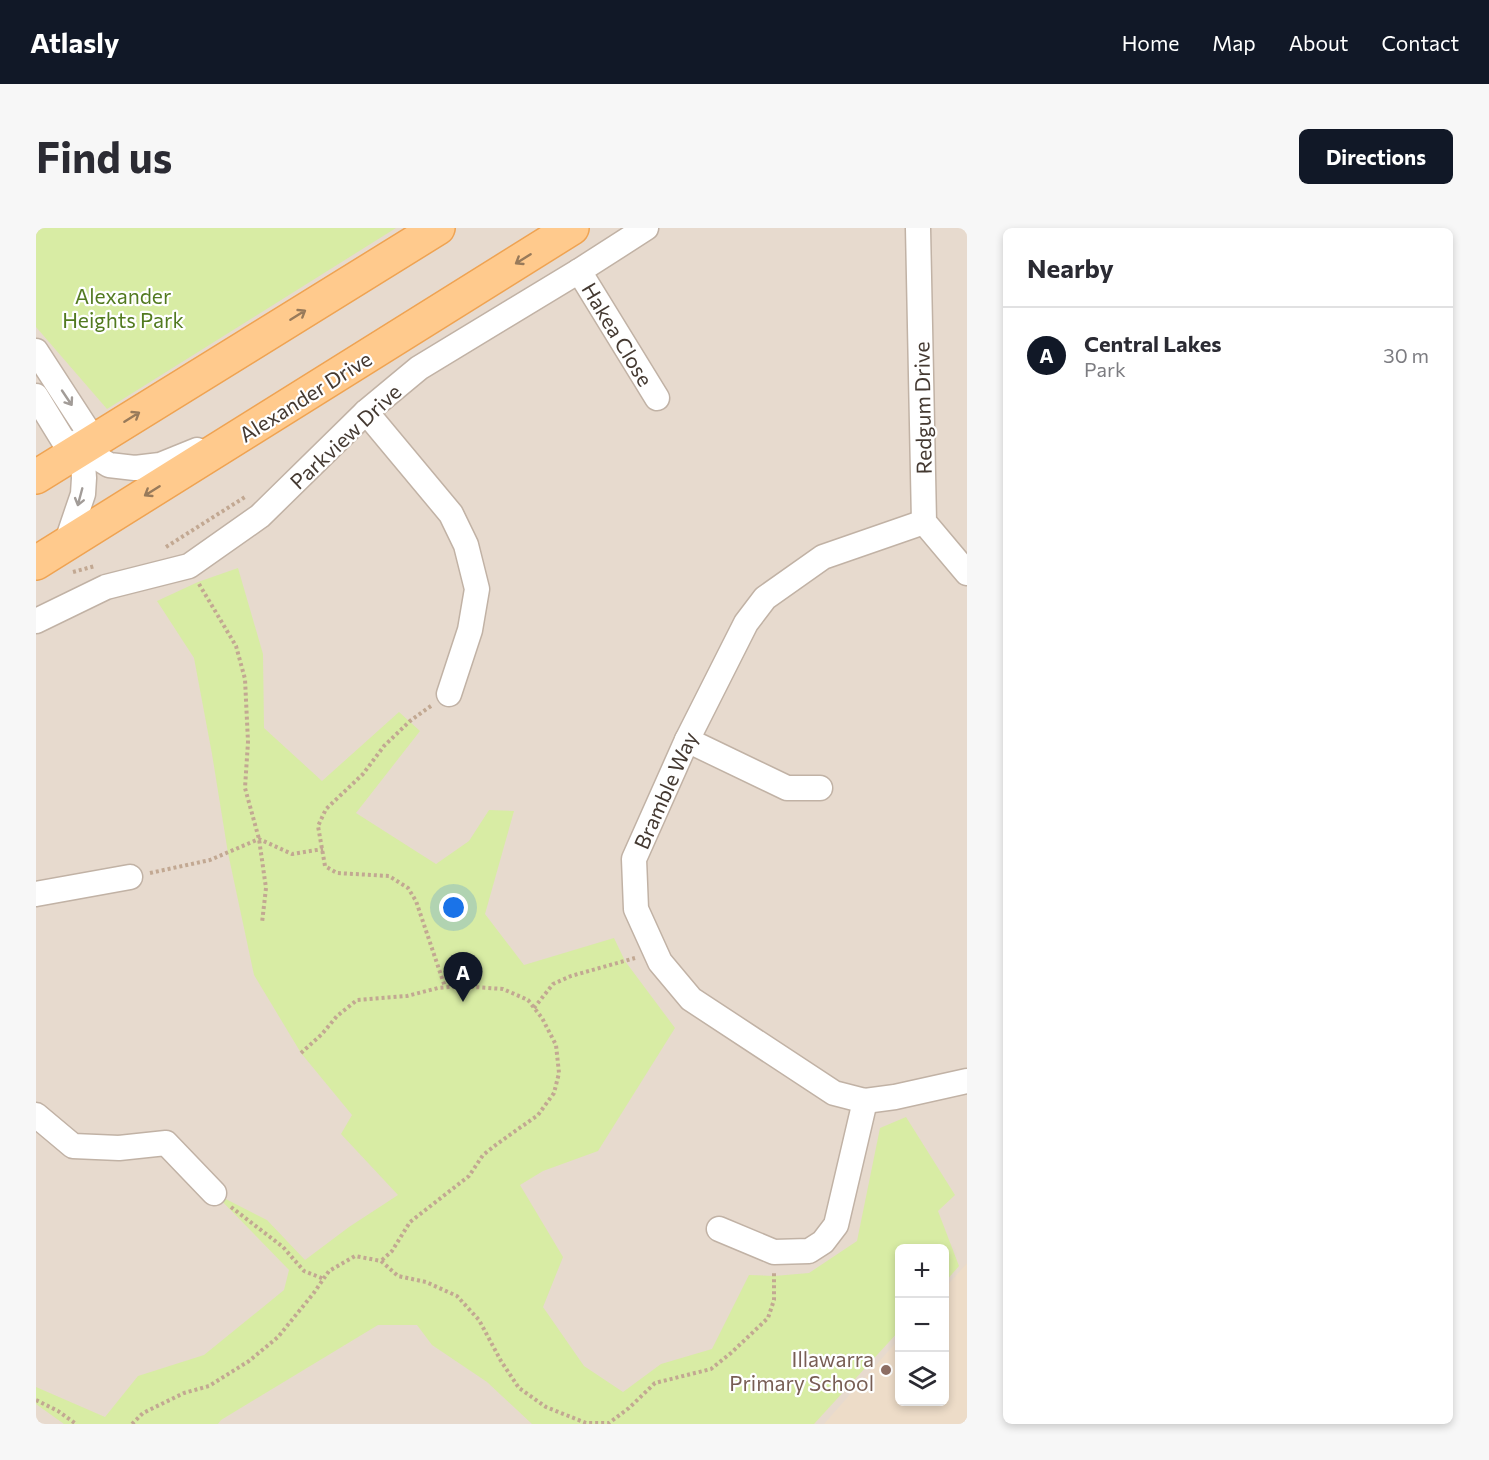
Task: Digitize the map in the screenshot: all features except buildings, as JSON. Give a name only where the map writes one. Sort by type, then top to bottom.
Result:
[{"type":"main road","points":[[36,477],[438,228]]},
{"type":"main road","name":"Alexander Drive","points":[[36,563],[572,228]]},
{"type":"street","name":"Parkview Drive","points":[[36,621],[106,587],[189,566],[260,516],[366,412],[419,368],[646,228]]},
{"type":"street","name":"Redgum Drive","points":[[918,228],[924,522]]},
{"type":"street","name":"Hakea Close","points":[[579,271],[657,398]]},
{"type":"street","points":[[36,351],[86,428],[82,448],[84,478],[82,494],[66,544]]},
{"type":"street","points":[[36,396],[63,440],[82,448],[109,465],[135,468],[160,465],[237,438]]},
{"type":"street","points":[[366,412],[451,514],[466,545],[477,589],[470,630],[449,694]]},
{"type":"street","points":[[924,522],[967,573]]},
{"type":"street","name":"Bramble Way","points":[[924,522],[823,558],[765,598],[746,623],[687,740],[634,859],[636,909],[660,962],[691,999],[834,1093],[865,1101],[895,1097],[967,1081]]},
{"type":"street","points":[[687,740],[787,788],[820,788]]},
{"type":"street","points":[[36,894],[130,877]]},
{"type":"street","points":[[719,1229],[774,1252],[808,1251],[823,1242],[836,1225],[865,1101]]},
{"type":"street","points":[[36,1115],[73,1146],[120,1148],[166,1143],[214,1193]]},
{"type":"path","points":[[189,566],[236,646],[245,679],[248,742],[245,788],[259,839],[266,888],[262,923]]},
{"type":"path","points":[[445,987],[416,901],[408,888],[388,876],[336,873],[326,866],[318,826],[326,809],[363,774],[384,746],[410,721],[449,694]]},
{"type":"path","points":[[130,877],[210,860],[259,839],[292,854],[323,849]]},
{"type":"path","points":[[534,1008],[553,984],[571,976],[656,953]]},
{"type":"path","points":[[301,1053],[322,1034],[337,1016],[357,1000],[407,996],[460,986],[503,989],[528,1000],[542,1018],[556,1045],[558,1073],[554,1093],[538,1115],[483,1155],[469,1176],[410,1222],[392,1251],[381,1261]]},
{"type":"path","points":[[214,1193],[283,1247],[304,1271],[324,1279]]},
{"type":"path","points":[[132,1424],[142,1413],[184,1393],[209,1386],[249,1361],[278,1337],[329,1271],[355,1256],[381,1261],[398,1276],[426,1282],[458,1296],[479,1320],[519,1388],[546,1407],[586,1423],[609,1423],[629,1408],[655,1383],[711,1369],[768,1318],[774,1300],[774,1252]]},
{"type":"path","points":[[36,1400],[58,1411],[76,1424]]},
{"type":"shaded area","points":[[36,228],[967,228],[967,1424],[36,1424]]},
{"type":"shaded area","name":"Illawarra Primary School","points":[[967,1263],[967,1424],[824,1424],[895,1344],[895,1406],[949,1406],[949,1283]]},
{"type":"green space","name":"Alexander Heights Park","points":[[36,228],[396,228],[107,409],[36,327]]},
{"type":"green space","points":[[238,568],[263,654],[264,728],[322,781],[399,712],[420,731],[356,813],[436,864],[469,841],[489,810],[514,811],[485,914],[524,965],[614,938],[625,961],[675,1028],[598,1151],[543,1171],[520,1185],[563,1257],[543,1307],[584,1366],[623,1392],[661,1364],[712,1349],[749,1275],[774,1276],[809,1273],[857,1241],[880,1128],[906,1117],[955,1195],[938,1211],[959,1266],[949,1277],[949,1244],[895,1244],[895,1335],[814,1424],[532,1424],[487,1382],[432,1345],[417,1325],[378,1325],[221,1420],[218,1424],[64,1424],[36,1404],[36,1387],[105,1417],[138,1376],[204,1355],[284,1290],[289,1270],[214,1193],[267,1220],[305,1260],[349,1227],[398,1195],[341,1134],[352,1115],[301,1053],[254,975],[228,853],[194,658],[157,601],[198,582]]},
{"type":"place","name":"Central Lakes","points":[[463,1002]]},
{"type":"place","name":"Illawarra Primary School","points":[[886,1370]]}]
